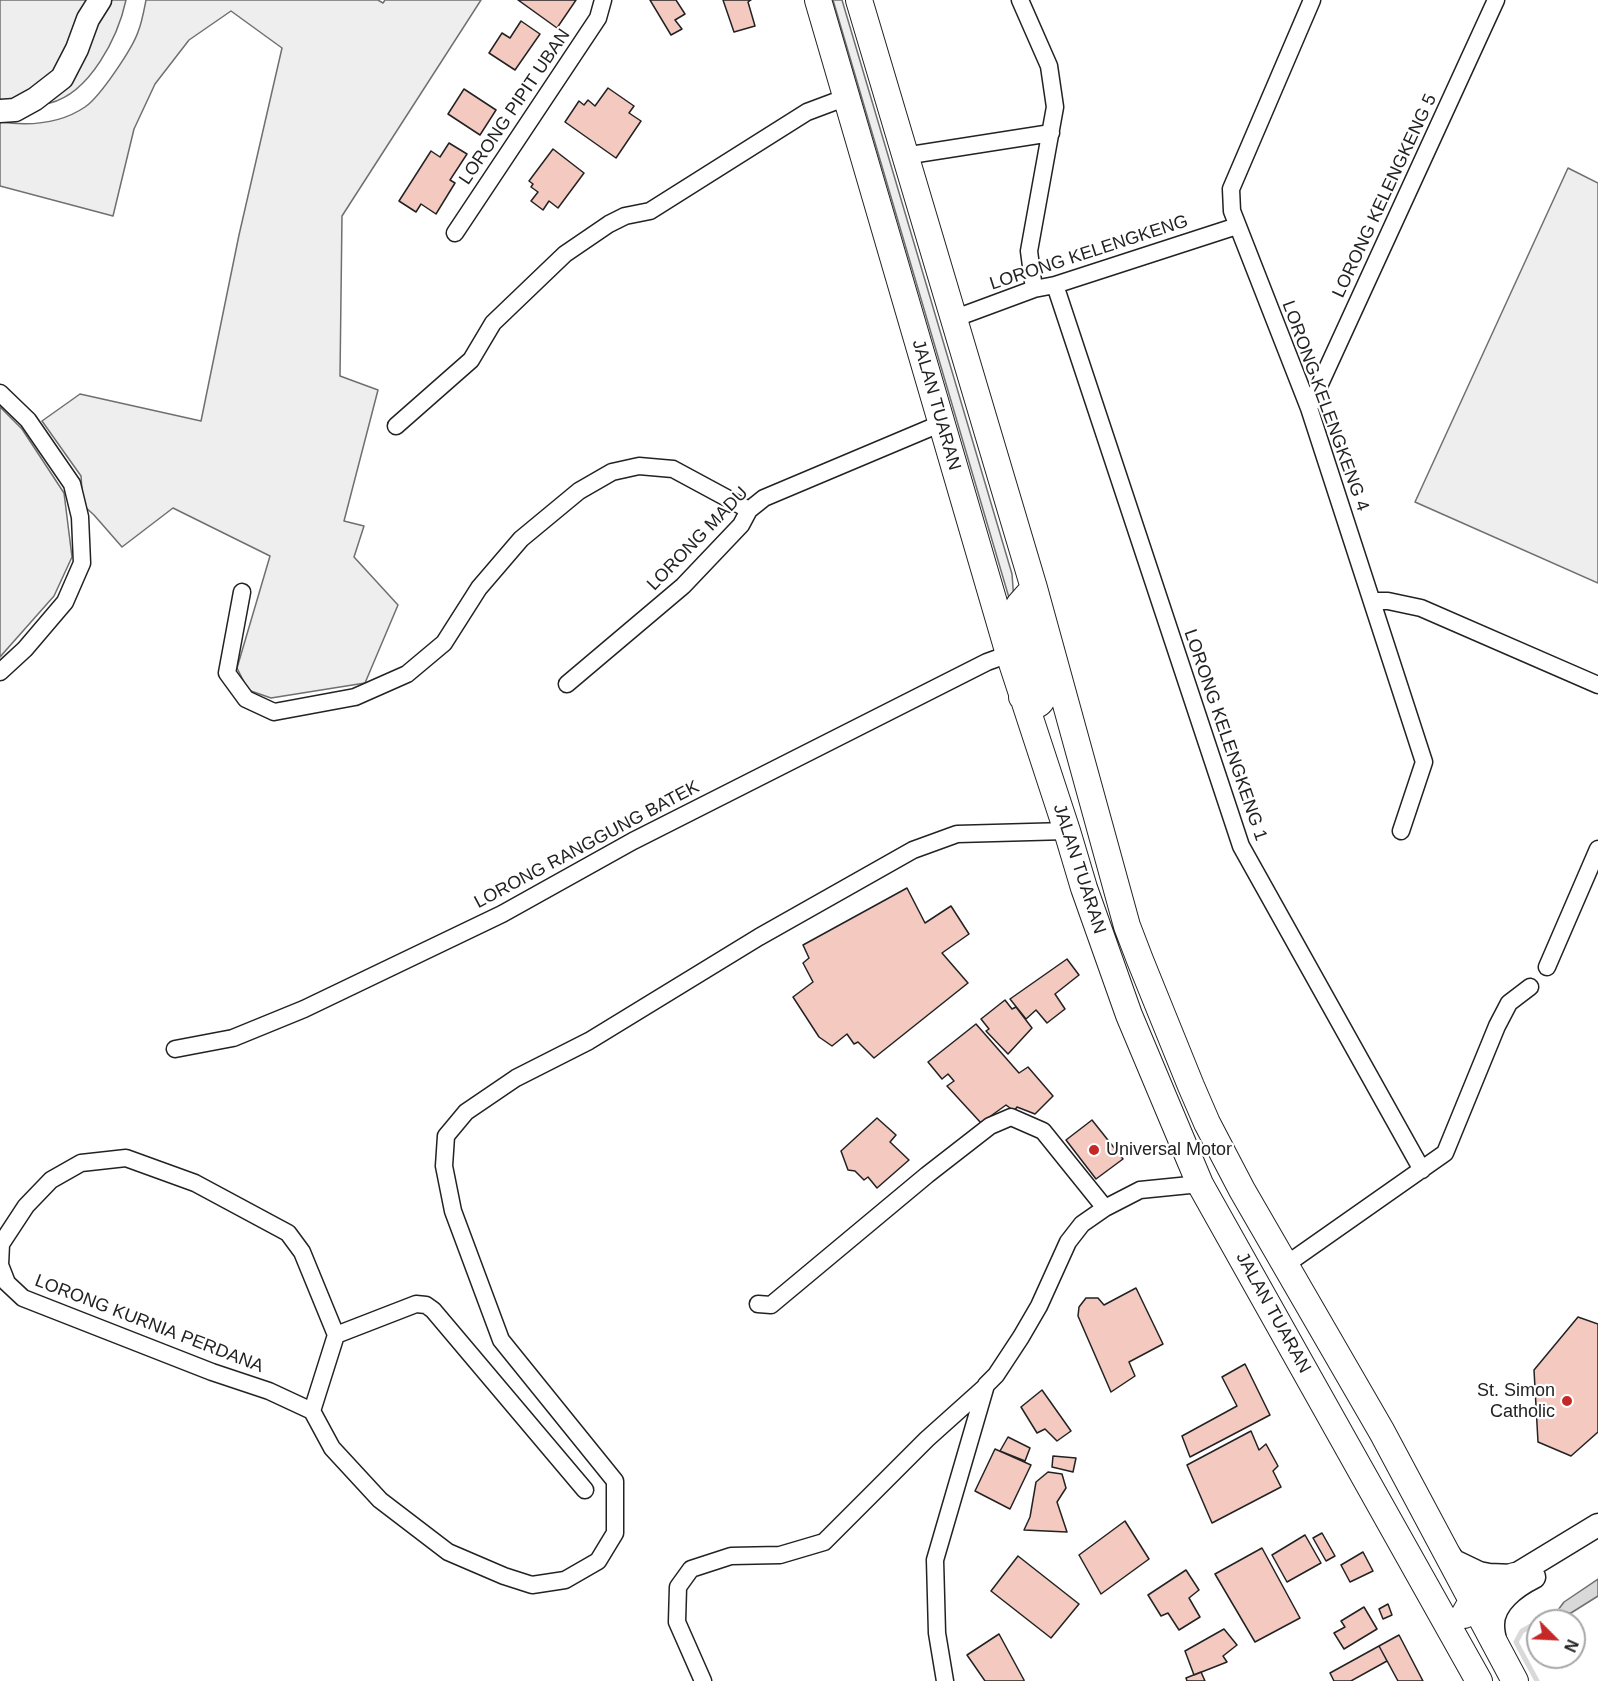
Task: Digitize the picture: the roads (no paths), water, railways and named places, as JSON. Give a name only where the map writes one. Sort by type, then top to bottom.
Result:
[{"type":"main road","name":"JALAN TUARAN","points":[[819,0],[1009,654],[1084,888],[1129,1015],[1200,1185],[1479,1681]]},
{"type":"main road","name":"JALAN TUARAN","points":[[859,0],[1034,588],[1128,926],[1140,960],[1208,1123],[1284,1266],[1382,1432],[1515,1681]]},
{"type":"main road","points":[[1023,697],[1030,706],[1036,706],[1042,702],[1044,696],[1019,605],[1034,588]]},
{"type":"main road","points":[[1490,1681],[1462,1622],[1465,1611],[1472,1601],[1514,1576]]},
{"type":"street","points":[[0,111],[15,110],[35,99],[62,78],[77,49],[88,19],[100,0]]},
{"type":"street","name":"LORONG PIPIT UBAN","points":[[455,233],[597,18],[603,0]]},
{"type":"street","points":[[1020,0],[1049,66],[1055,107],[1029,251],[1034,289]]},
{"type":"street","name":"LORONG KELENGKENG 4","points":[[1312,0],[1231,189],[1232,211],[1309,408],[1424,762],[1401,831]]},
{"type":"street","name":"LORONG KELENGKENG 5","points":[[1309,408],[1496,0]]},
{"type":"street","points":[[396,426],[471,360],[493,323],[565,254],[609,224],[626,216],[650,211],[807,112],[847,97]]},
{"type":"street","points":[[904,156],[1051,133]]},
{"type":"street","name":"LORONG KELENGKENG","points":[[953,319],[1034,289],[1055,285],[1237,226]]},
{"type":"street","name":"LORONG KELENGKENG 1","points":[[1055,285],[1241,846],[1422,1170]]},
{"type":"street","points":[[0,393],[28,420],[72,484],[80,517],[82,563],[65,602],[25,649],[0,672]]},
{"type":"street","name":"LORONG MADU","points":[[567,684],[683,586],[741,525],[749,510],[764,498],[942,423]]},
{"type":"street","points":[[242,592],[227,673],[246,699],[273,712],[355,697],[407,674],[444,643],[479,588],[521,539],[579,491],[612,472],[639,466],[673,469],[749,510]]},
{"type":"street","points":[[1372,601],[1388,601],[1421,608],[1598,685]]},
{"type":"street","name":"LORONG RANGGUNG BATEK","points":[[175,1049],[232,1038],[304,1009],[502,914],[633,840],[987,662],[1009,654]]},
{"type":"street","points":[[585,1490],[426,1305],[416,1304],[336,1335],[312,1411],[332,1448],[380,1500],[448,1552],[504,1576],[532,1584],[565,1580],[598,1561],[615,1533],[615,1481],[501,1340],[453,1210],[444,1166],[446,1136],[466,1112],[516,1078],[589,1041],[759,937],[913,850],[957,834],[1067,831]]},
{"type":"street","points":[[1547,968],[1598,849]]},
{"type":"street","points":[[1284,1266],[1445,1153],[1497,1026],[1509,1003],[1530,987]]},
{"type":"street","points":[[758,1304],[771,1305],[927,1175],[990,1126],[1011,1117],[1043,1131],[1105,1208]]},
{"type":"street","name":"LORONG KURNIA PERDANA","points":[[312,1411],[269,1391],[212,1372],[23,1298],[7,1283],[0,1265],[1,1244],[26,1206],[51,1180],[81,1163],[126,1158],[195,1183],[288,1233],[302,1252],[336,1335]]},
{"type":"street","points":[[703,1681],[677,1622],[678,1587],[691,1569],[731,1556],[780,1555],[824,1542],[927,1439],[986,1385],[1006,1359],[1039,1306],[1068,1242],[1082,1224],[1105,1208],[1140,1190],[1200,1185]]},
{"type":"street","points":[[945,1681],[937,1633],[935,1560],[986,1385]]},
{"type":"street","points":[[1446,1551],[1454,1561],[1479,1573],[1514,1576],[1598,1525]]},
{"type":"street","points":[[1496,1648],[1492,1624],[1507,1596],[1520,1585],[1598,1540]]},
{"type":"waterway","points":[[1526,1629],[1522,1631],[1516,1642],[1526,1661]]},
{"type":"waterway","points":[[1531,1669],[1537,1681]]},
{"type":"place","name":"Universal Motor","points":[[1094,1150]]},
{"type":"place","name":"St. Simon Catholic","points":[[1567,1401]]}]
